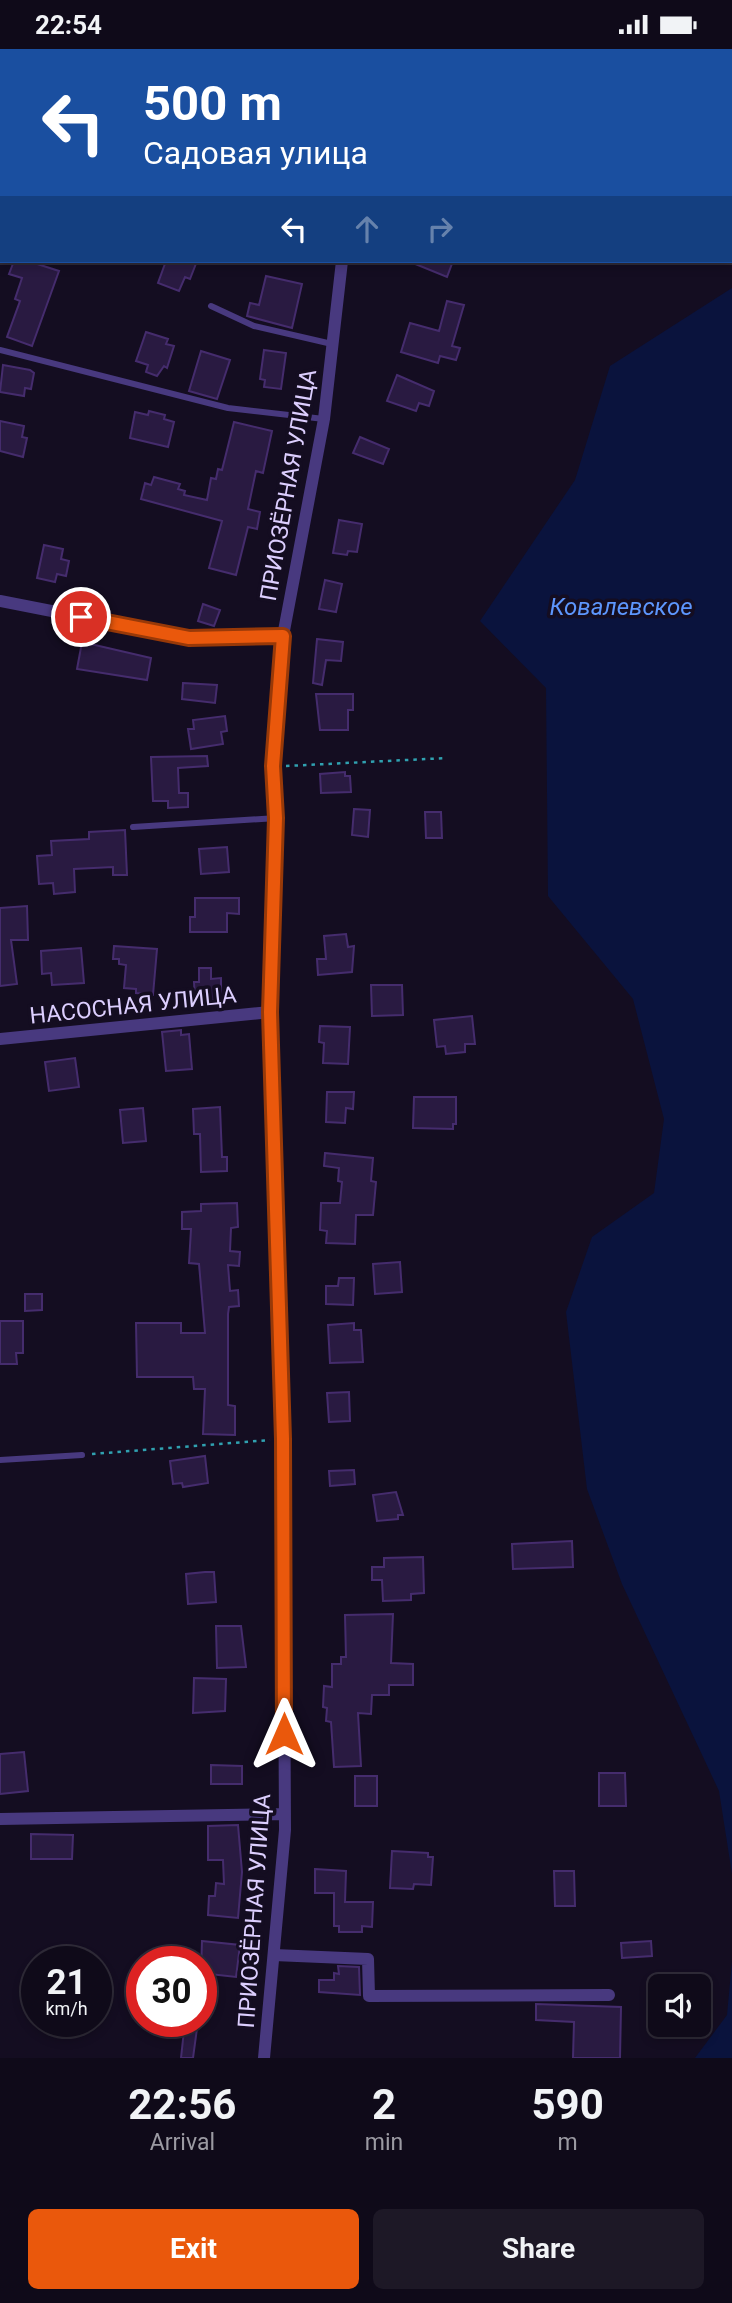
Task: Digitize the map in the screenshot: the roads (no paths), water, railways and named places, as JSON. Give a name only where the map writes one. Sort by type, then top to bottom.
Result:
[{"type":"street","name":"ПРИОЗЁРНАЯ УЛИЦА","points":[[264,2058],[285,1814],[283,1439],[270,1012],[276,818],[273,766],[283,636],[324,419],[341,263]]},
{"type":"street","points":[[0,601],[189,638],[283,636]]},
{"type":"street","name":"НАСОСНАЯ УЛИЦА","points":[[0,1039],[270,1012]]},
{"type":"street","points":[[0,1819],[285,1814]]},
{"type":"street","points":[[274,1955],[368,1959],[369,1996],[609,1995]]},
{"type":"lane","points":[[211,306],[254,326],[332,344]]},
{"type":"lane","points":[[0,350],[228,408],[324,419]]},
{"type":"lane","points":[[133,827],[276,818]]},
{"type":"lane","points":[[0,1460],[82,1455]]},
{"type":"water","name":"Ковалевское","points":[[732,288],[732,1874],[719,1791],[622,1584],[587,1489],[566,1312],[592,1237],[654,1193],[664,1119],[633,999],[548,896],[546,688],[480,621],[575,480],[610,366]]},
{"type":"water","points":[[732,1961],[732,2058],[695,2058],[727,2015]]}]
